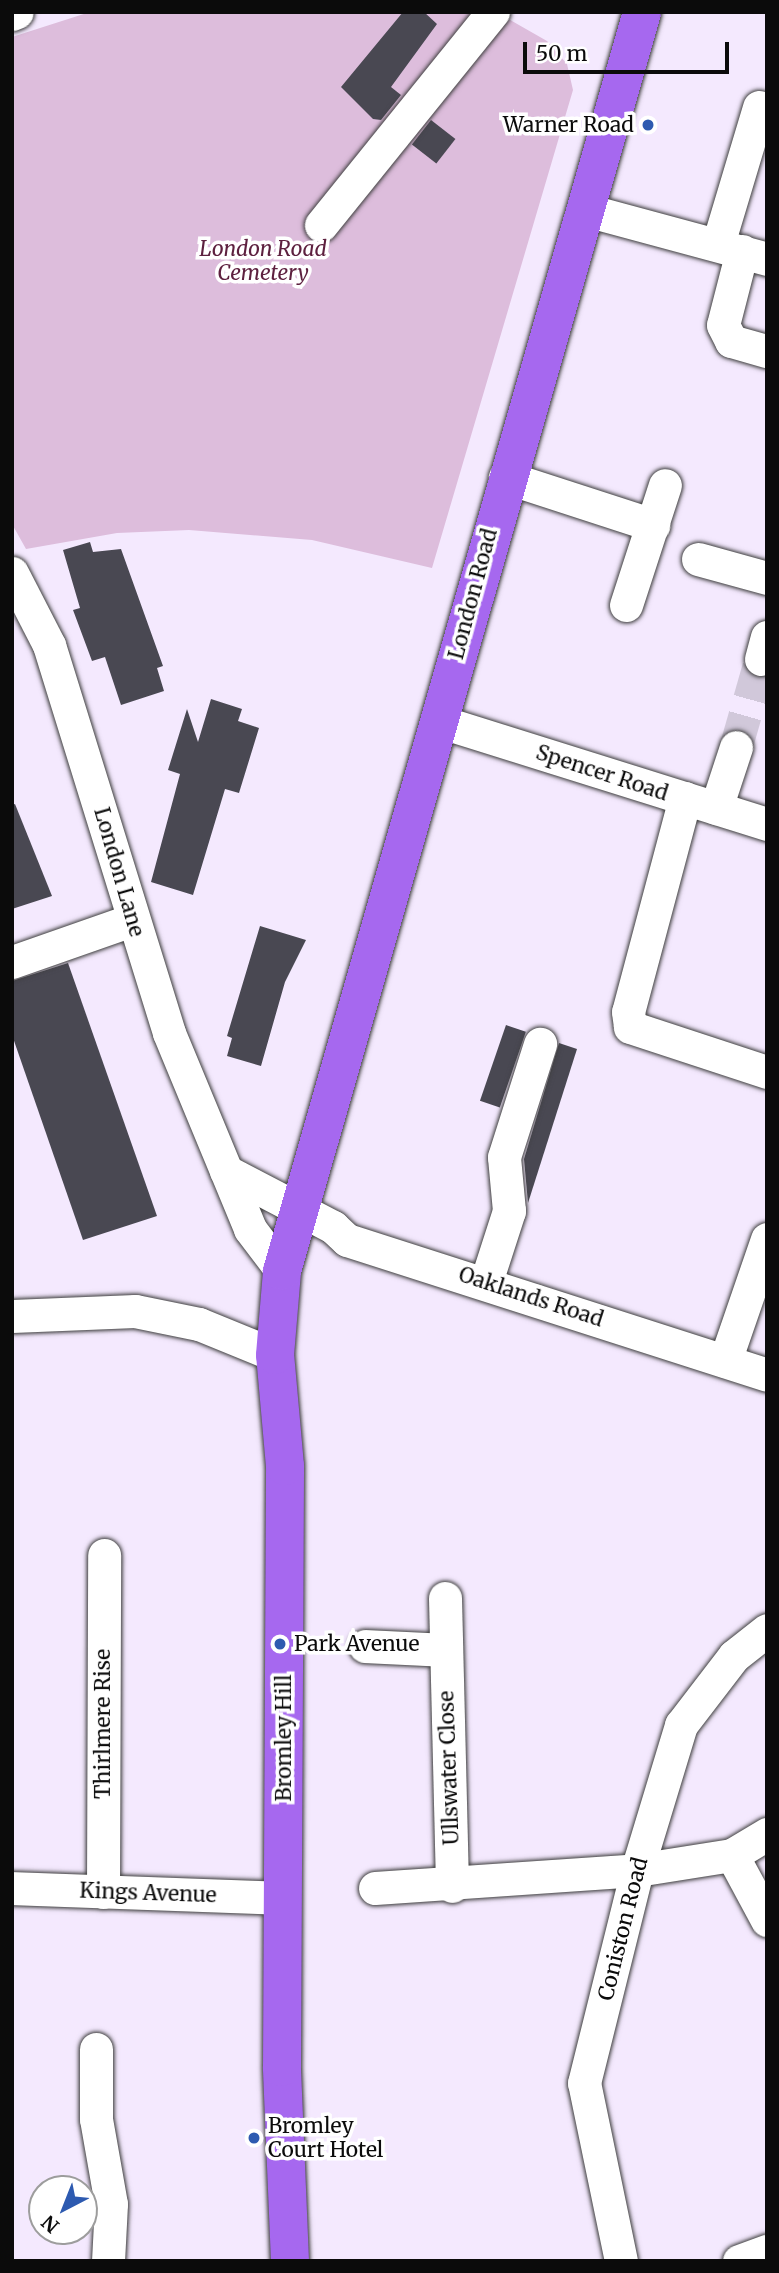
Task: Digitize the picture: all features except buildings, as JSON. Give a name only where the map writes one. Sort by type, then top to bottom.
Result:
[{"type":"main road","name":"London Road","points":[[304,1194],[505,477],[586,211],[633,14]]},
{"type":"main road","name":"Bromley Hill","points":[[290,2261],[282,2067],[285,1466],[275,1355],[282,1271],[304,1194]]},
{"type":"street","points":[[321,225],[493,12]]},
{"type":"street","points":[[759,107],[742,251],[723,325],[731,341],[767,351]]},
{"type":"street","points":[[586,211],[742,251]]},
{"type":"street","points":[[505,477],[653,524]]},
{"type":"street","points":[[626,605],[666,485]]},
{"type":"street","points":[[698,559],[767,578]]},
{"type":"street","name":"London Lane","points":[[12,573],[49,645],[169,1033],[250,1229],[282,1271]]},
{"type":"street","name":"Spencer Road","points":[[438,721],[767,824]]},
{"type":"street","points":[[716,808],[736,747]]},
{"type":"street","points":[[685,799],[628,1012],[630,1027],[767,1072]]},
{"type":"street","points":[[12,962],[132,920]]},
{"type":"street","points":[[481,1280],[509,1211],[504,1157],[540,1044]]},
{"type":"street","points":[[226,1171],[304,1194]]},
{"type":"street","name":"Oaklands Road","points":[[304,1194],[347,1240],[481,1280],[767,1375]]},
{"type":"street","points":[[724,1361],[767,1239]]},
{"type":"street","points":[[12,1316],[135,1311],[199,1325],[275,1355]]},
{"type":"street","name":"Thirlmere Rise","points":[[103,1892],[104,1555]]},
{"type":"street","name":"Ullswater Close","points":[[445,1598],[452,1885]]},
{"type":"street","name":"Coniston Road","points":[[621,2261],[584,2083],[637,1870],[681,1725],[734,1656],[767,1630]]},
{"type":"street","points":[[365,1646],[446,1650]]},
{"type":"street","points":[[376,1888],[452,1885],[637,1870],[732,1855],[767,1834]]},
{"type":"street","points":[[732,1855],[767,1920]]},
{"type":"street","name":"Kings Avenue","points":[[12,1888],[283,1898]]},
{"type":"street","points":[[96,2049],[96,2119],[111,2204],[108,2261]]},
{"type":"street","points":[[739,2261],[767,2251]]},
{"type":"green space","name":"London Road Cemetery","points":[[90,12],[496,12],[547,41],[567,64],[573,90],[432,568],[312,540],[189,530],[117,533],[26,549],[12,524],[12,37]]},
{"type":"tunnel","points":[[736,747],[761,659]]},
{"type":"place","name":"Warner Road","points":[[648,125]]},
{"type":"place","name":"Park Avenue","points":[[280,1644]]},
{"type":"place","name":"Bromley Court Hotel","points":[[254,2138]]}]
